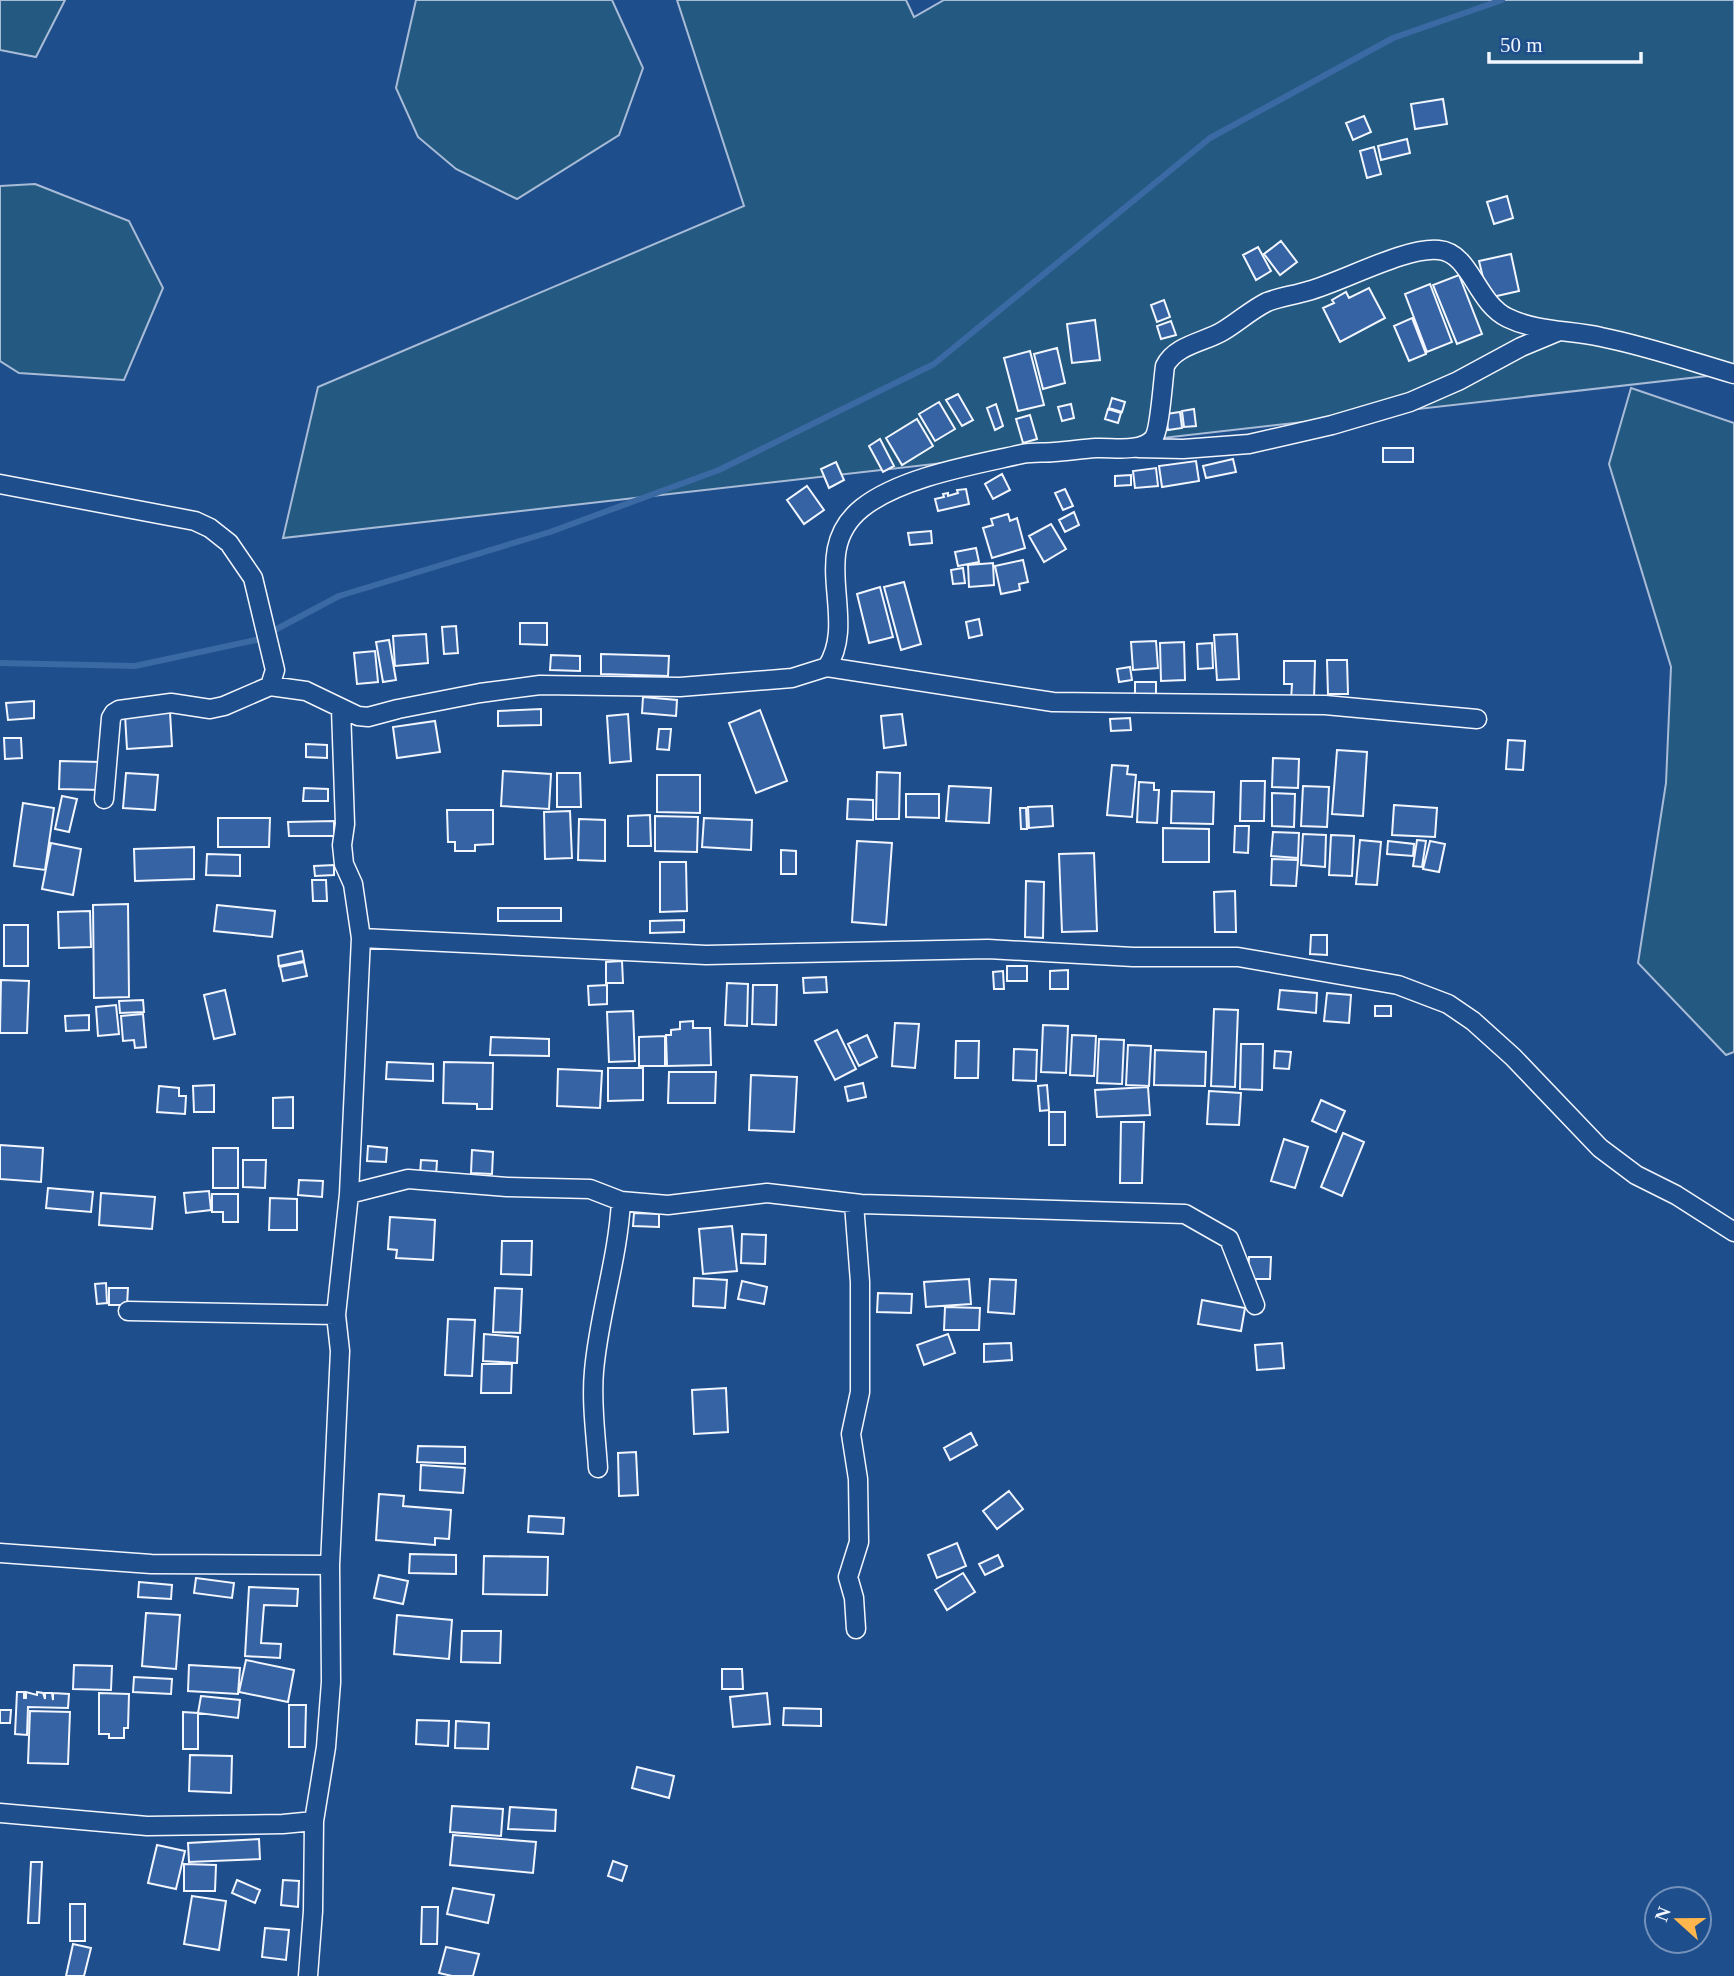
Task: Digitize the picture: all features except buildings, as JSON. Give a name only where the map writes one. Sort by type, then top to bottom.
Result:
[{"type":"street","points":[[1134,448],[1153,440],[1155,436],[1165,366],[1182,349],[1222,332],[1252,310],[1270,301],[1309,291],[1418,250],[1440,250],[1453,254],[1464,265],[1495,312],[1518,323],[1602,337],[1734,374]]},
{"type":"street","points":[[827,667],[839,641],[834,578],[836,546],[843,530],[861,509],[892,490],[969,465],[1024,454],[1094,448],[1184,449],[1249,444],[1332,425],[1409,402],[1458,381],[1521,346],[1561,331]]},
{"type":"street","points":[[0,484],[195,521],[210,528],[229,543],[253,578],[275,670],[270,686]]},
{"type":"street","points":[[104,799],[111,718],[114,713],[171,703],[210,709],[225,706],[270,686],[306,691],[341,709],[368,717],[466,696],[540,685],[680,687],[792,678],[827,667],[958,690],[1053,702],[1325,705],[1478,719]]},
{"type":"street","points":[[309,1976],[314,1821],[326,1747],[331,1682],[330,1565],[340,1351],[336,1315],[349,1194],[361,938],[342,845],[345,824],[341,709]]},
{"type":"street","points":[[361,938],[706,955],[988,948],[1133,957],[1238,957],[1398,985],[1448,1004],[1473,1021],[1513,1057],[1600,1148],[1636,1175],[1676,1195],[1734,1232]]},
{"type":"street","points":[[349,1194],[408,1179],[507,1187],[590,1189],[621,1201],[668,1205],[767,1193],[854,1204],[1185,1214],[1229,1239],[1255,1305]]},
{"type":"street","points":[[598,1468],[594,1372],[620,1231],[621,1201]]},
{"type":"street","points":[[854,1204],[860,1282],[860,1392],[851,1434],[858,1479],[859,1542],[848,1577],[854,1598],[856,1629]]},
{"type":"street","points":[[128,1311],[336,1315]]},
{"type":"street","points":[[0,1553],[152,1564],[330,1565]]},
{"type":"street","points":[[0,1813],[147,1826],[314,1821]]},
{"type":"shaded area","points":[[0,0],[65,0],[36,57],[0,50]]},
{"type":"shaded area","points":[[416,0],[612,0],[643,68],[619,135],[517,199],[456,169],[418,137],[396,88]]},
{"type":"shaded area","points":[[677,0],[906,0],[914,17],[944,0],[1734,0],[1734,373],[283,538],[318,387],[744,206]]},
{"type":"shaded area","points":[[35,184],[129,221],[163,288],[124,380],[19,373],[0,361],[0,186]]},
{"type":"shaded area","points":[[1631,388],[1734,423],[1734,1052],[1726,1055],[1638,963],[1666,783],[1671,667],[1609,464]]},
{"type":"waterway","points":[[0,663],[135,666],[256,640],[339,596],[550,532],[719,470],[934,364],[1210,138],[1393,38],[1502,0]]}]
